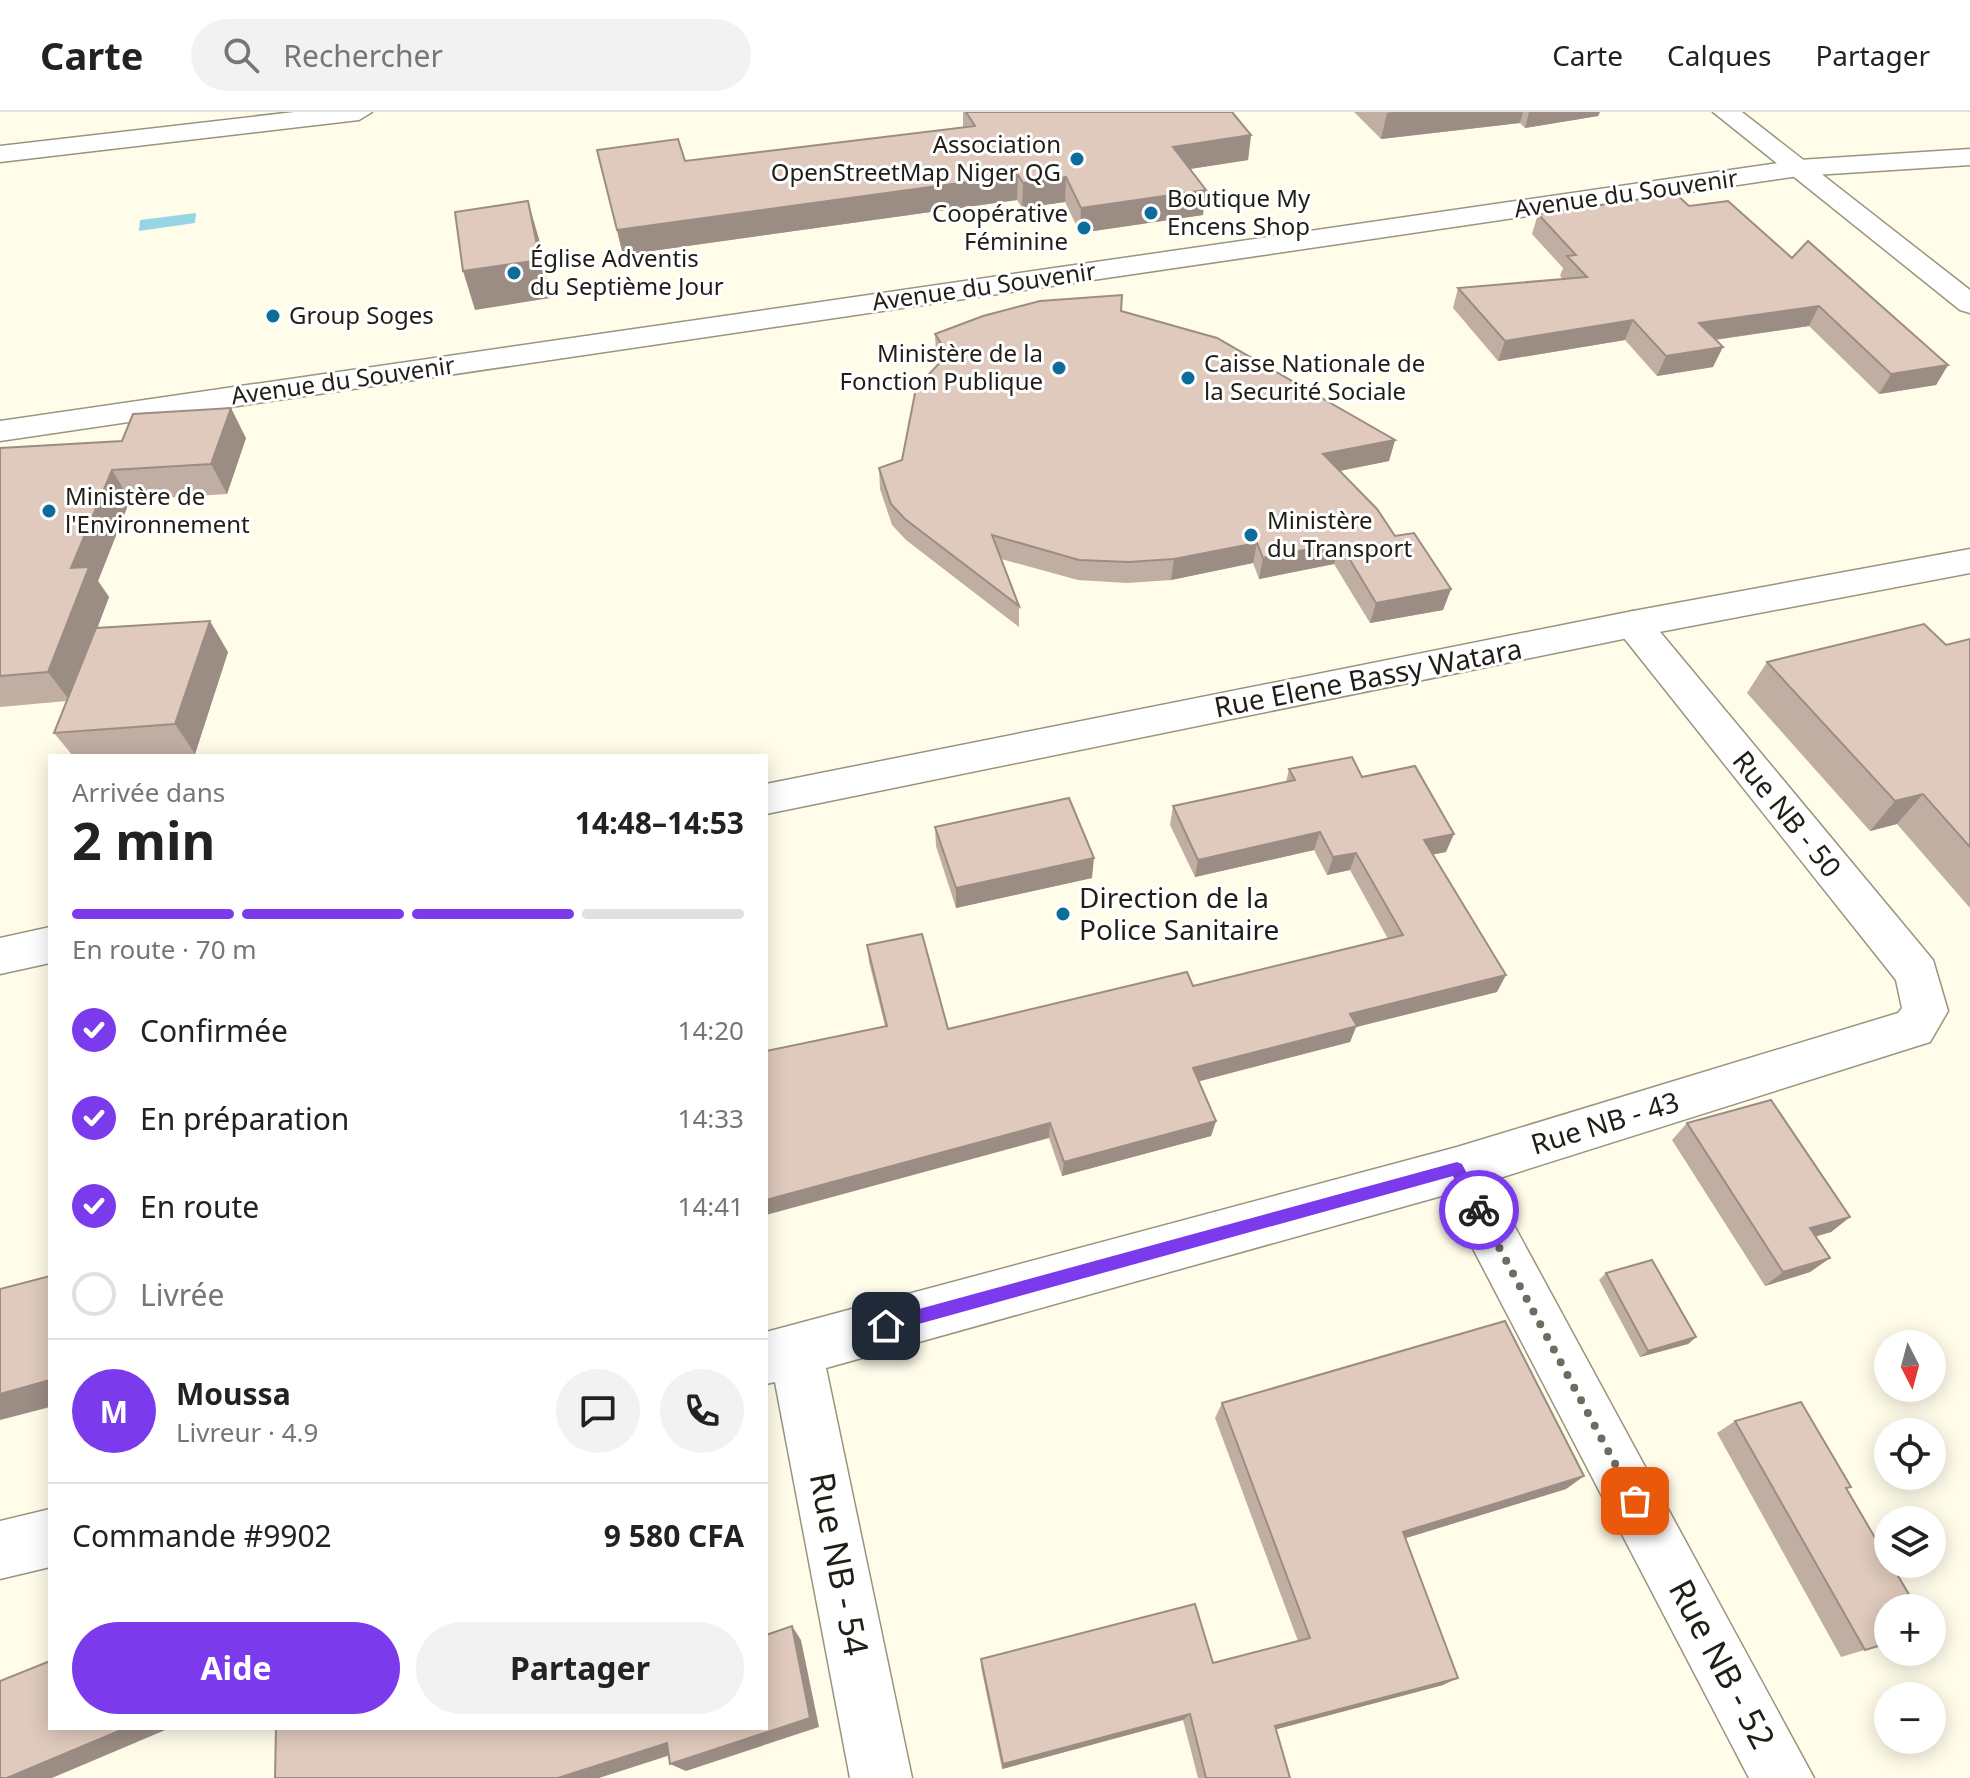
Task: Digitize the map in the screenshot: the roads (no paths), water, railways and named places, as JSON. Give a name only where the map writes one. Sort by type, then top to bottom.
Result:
[{"type":"main road","points":[[0,154],[359,112]]},
{"type":"main road","points":[[1726,112],[1970,304]]},
{"type":"main road","name":"Avenue du Souvenir","points":[[0,431],[1799,168],[1970,157]]},
{"type":"main road","name":"Rue Elene Bassy Watara","points":[[768,799],[1633,624],[1970,561]]},
{"type":"main road","name":"Rue NB - 50","points":[[1633,624],[1917,973],[1925,1011]]},
{"type":"main road","points":[[0,956],[48,945]]},
{"type":"main road","name":"Rue NB - 43","points":[[781,1354],[1457,1169],[1914,1028],[1925,1011]]},
{"type":"main road","name":"Rue NB - 52","points":[[1457,1169],[1783,1778]]},
{"type":"main road","name":"Rue NB - 54","points":[[781,1354],[881,1778]]},
{"type":"main road","points":[[0,1550],[48,1538]]},
{"type":"water","points":[[196,213],[195,223],[139,231],[140,220]]},
{"type":"place","name":"Association OpenStreetMap Niger QG","points":[[1077,159]]},
{"type":"place","name":"Boutique My Encens Shop","points":[[1151,213]]},
{"type":"place","name":"Coopérative Féminine","points":[[1084,228]]},
{"type":"place","name":"Église Adventis du Septième Jour","points":[[514,273]]},
{"type":"place","name":"Group Soges","points":[[273,316]]},
{"type":"place","name":"Ministère de la Fonction Publique","points":[[1059,368]]},
{"type":"place","name":"Caisse Nationale de la Securité Sociale","points":[[1188,378]]},
{"type":"place","name":"Ministère de l'Environnement","points":[[49,511]]},
{"type":"place","name":"Ministère du Transport","points":[[1251,535]]},
{"type":"place","name":"Direction de la Police Sanitaire","points":[[1063,914]]}]
